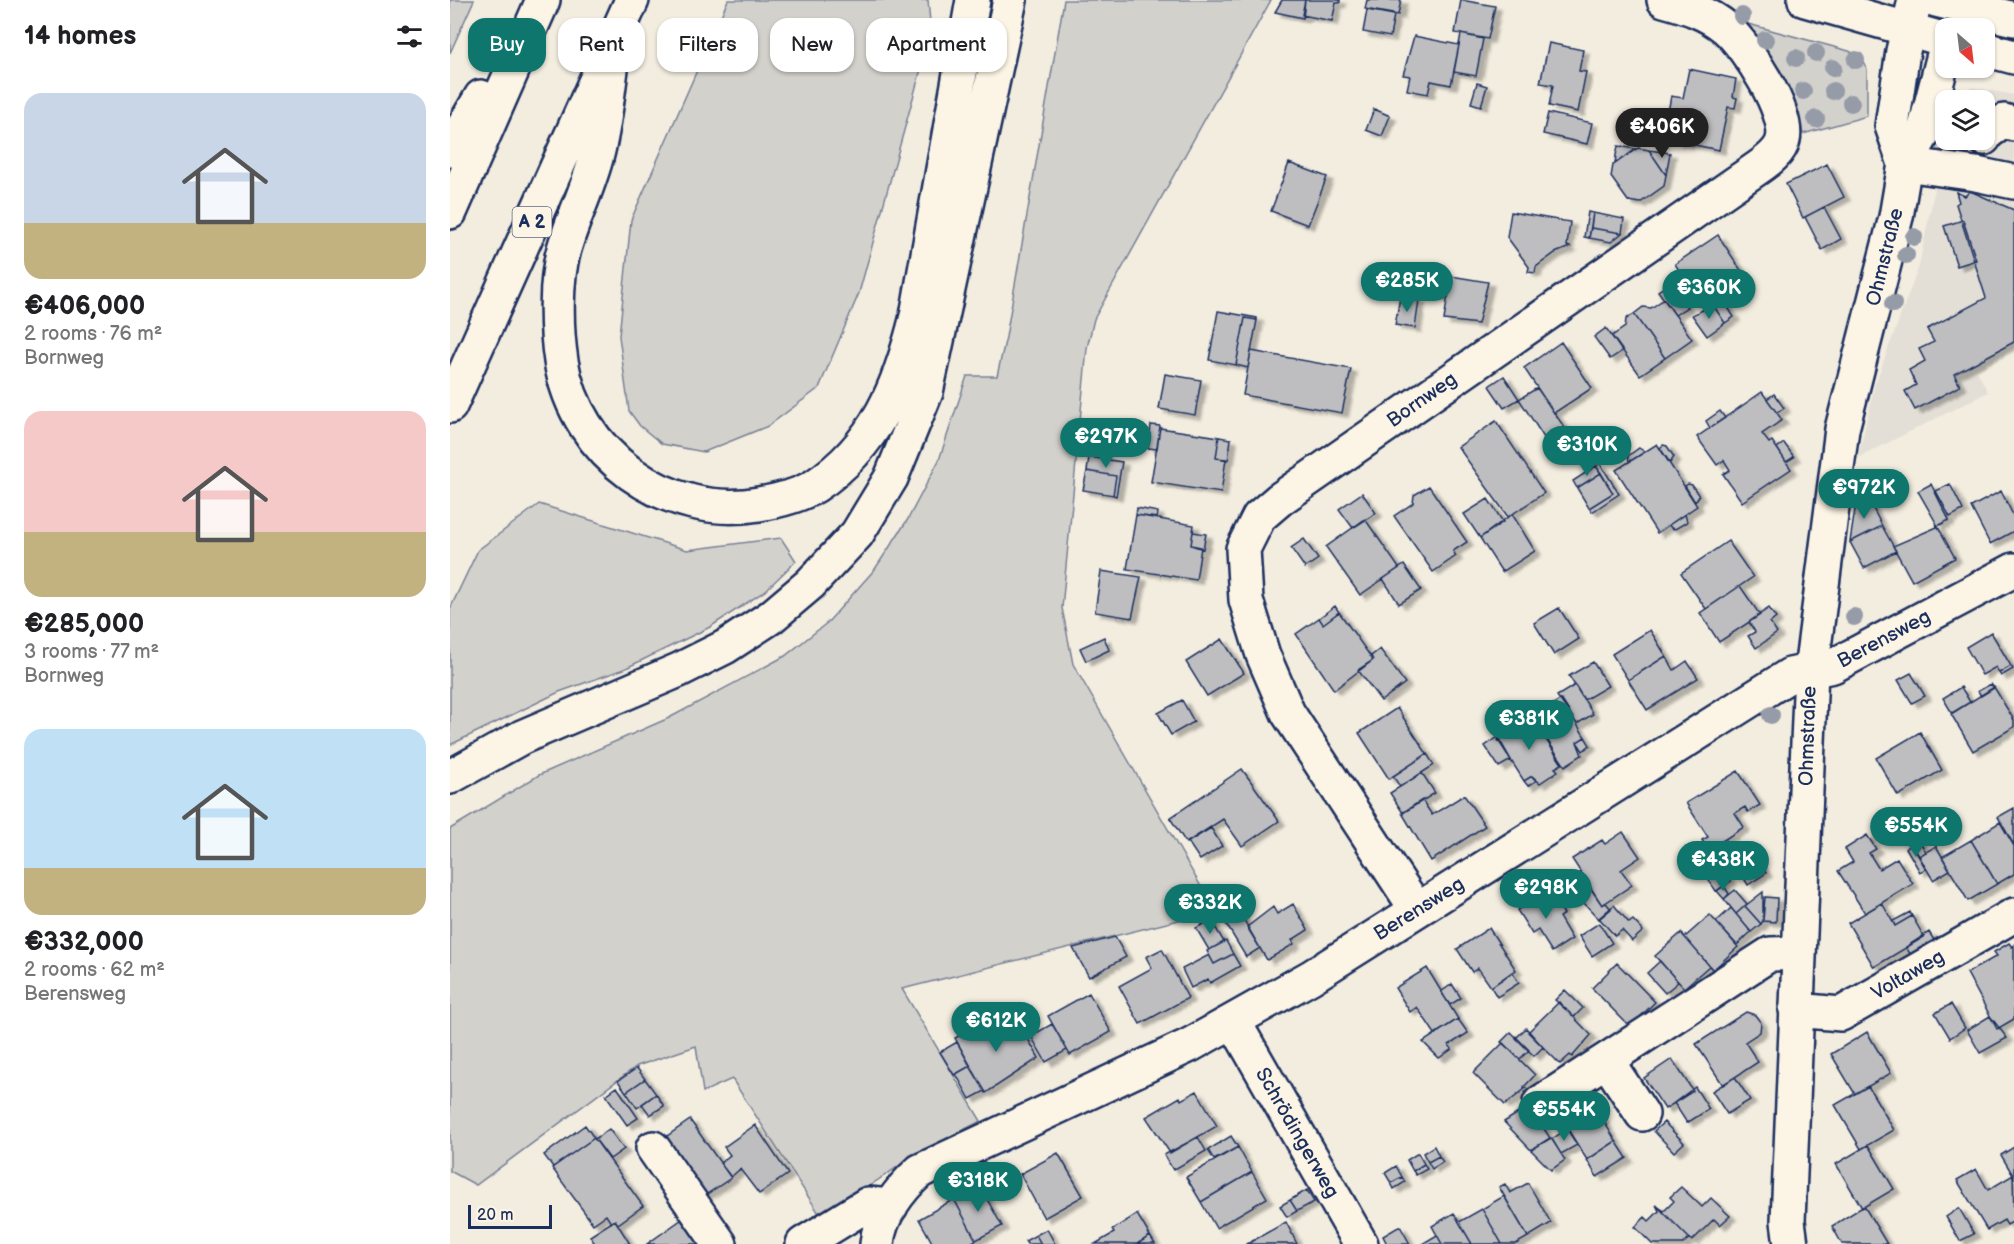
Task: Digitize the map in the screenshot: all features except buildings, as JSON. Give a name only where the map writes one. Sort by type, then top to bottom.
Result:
[{"type":"main road","points":[[450,150],[538,0]]},
{"type":"main road","points":[[450,212],[543,0]]},
{"type":"main road","name":"A 2","points":[[624,18],[632,0]]},
{"type":"main road","points":[[610,72],[599,147],[563,251],[557,311],[561,363],[582,420],[613,460],[642,483],[669,496],[707,507],[735,508],[776,501],[813,487],[850,456],[884,414],[908,355],[917,316],[973,0]]},
{"type":"main road","points":[[450,777],[522,737],[679,670],[725,647],[771,617],[810,584],[856,534],[891,478],[926,392],[1010,0]]},
{"type":"main road","name":"Bornweg","points":[[1417,910],[1288,713],[1263,655],[1246,600],[1243,549],[1259,517],[1280,499],[1759,167],[1780,148],[1783,140],[1782,116],[1768,87],[1742,47],[1726,28],[1694,8],[1664,0]]},
{"type":"main road","points":[[1805,0],[1911,14],[1935,32]]},
{"type":"main road","points":[[1951,8],[2014,19]]},
{"type":"main road","name":"Ohmstraße","points":[[1905,164],[1892,126],[1911,14]]},
{"type":"main road","points":[[1995,52],[2014,57]]},
{"type":"main road","name":"A 2","points":[[450,406],[600,72]]},
{"type":"main road","name":"Ohmstraße","points":[[1791,1244],[1788,1221],[1811,671],[1842,429],[1896,217],[1905,164],[1924,132],[1938,78]]},
{"type":"main road","points":[[1995,128],[2004,122],[2014,123]]},
{"type":"main road","points":[[1977,174],[1982,150]]},
{"type":"main road","points":[[1905,164],[1977,174],[2014,182]]},
{"type":"main road","name":"Berensweg","points":[[877,1244],[891,1206],[903,1186],[920,1171],[1234,1022],[1417,910],[1790,675],[1833,666],[2014,570]]},
{"type":"main road","name":"Voltaweg","points":[[1796,1010],[1840,1014],[2014,915]]},
{"type":"main road","points":[[1540,1103],[1770,954],[1799,953]]},
{"type":"main road","name":"Schrödingerweg","points":[[1234,1022],[1361,1244]]},
{"type":"main road","points":[[1607,1060],[1642,1114]]},
{"type":"main road","points":[[653,1148],[720,1244]]},
{"type":"main road","points":[[803,1244],[868,1204],[891,1206]]},
{"type":"shaded area","points":[[450,0],[474,0],[450,53]]},
{"type":"shaded area","points":[[728,0],[928,0],[930,18],[866,18],[866,72],[920,72],[859,293],[819,388],[768,426],[704,452],[662,444],[640,426],[629,411],[619,336],[631,220],[696,72],[758,72],[758,18],[720,18]]},
{"type":"shaded area","points":[[1064,0],[1271,0],[1094,319],[1087,348],[1062,608],[1073,664],[1215,911],[902,989],[981,1121],[918,1153],[822,1218],[732,1079],[703,1092],[696,1046],[637,1066],[476,1185],[450,1171],[450,829],[539,775],[669,718],[785,656],[828,622],[875,569],[908,519],[939,460],[967,376],[997,376],[1006,337]]},
{"type":"shaded area","points":[[1737,21],[1849,51],[1862,58],[1867,69],[1867,116],[1803,134],[1793,101],[1778,73]]},
{"type":"shaded area","points":[[1972,87],[1988,90],[1968,90]]},
{"type":"shaded area","points":[[1995,91],[2014,95],[2014,352],[1977,371],[1988,392],[1858,458],[1875,384],[1919,266],[1943,150],[1995,150]]},
{"type":"shaded area","points":[[539,504],[687,550],[781,538],[796,561],[765,591],[710,627],[624,669],[559,692],[450,745],[450,609],[478,550]]}]
